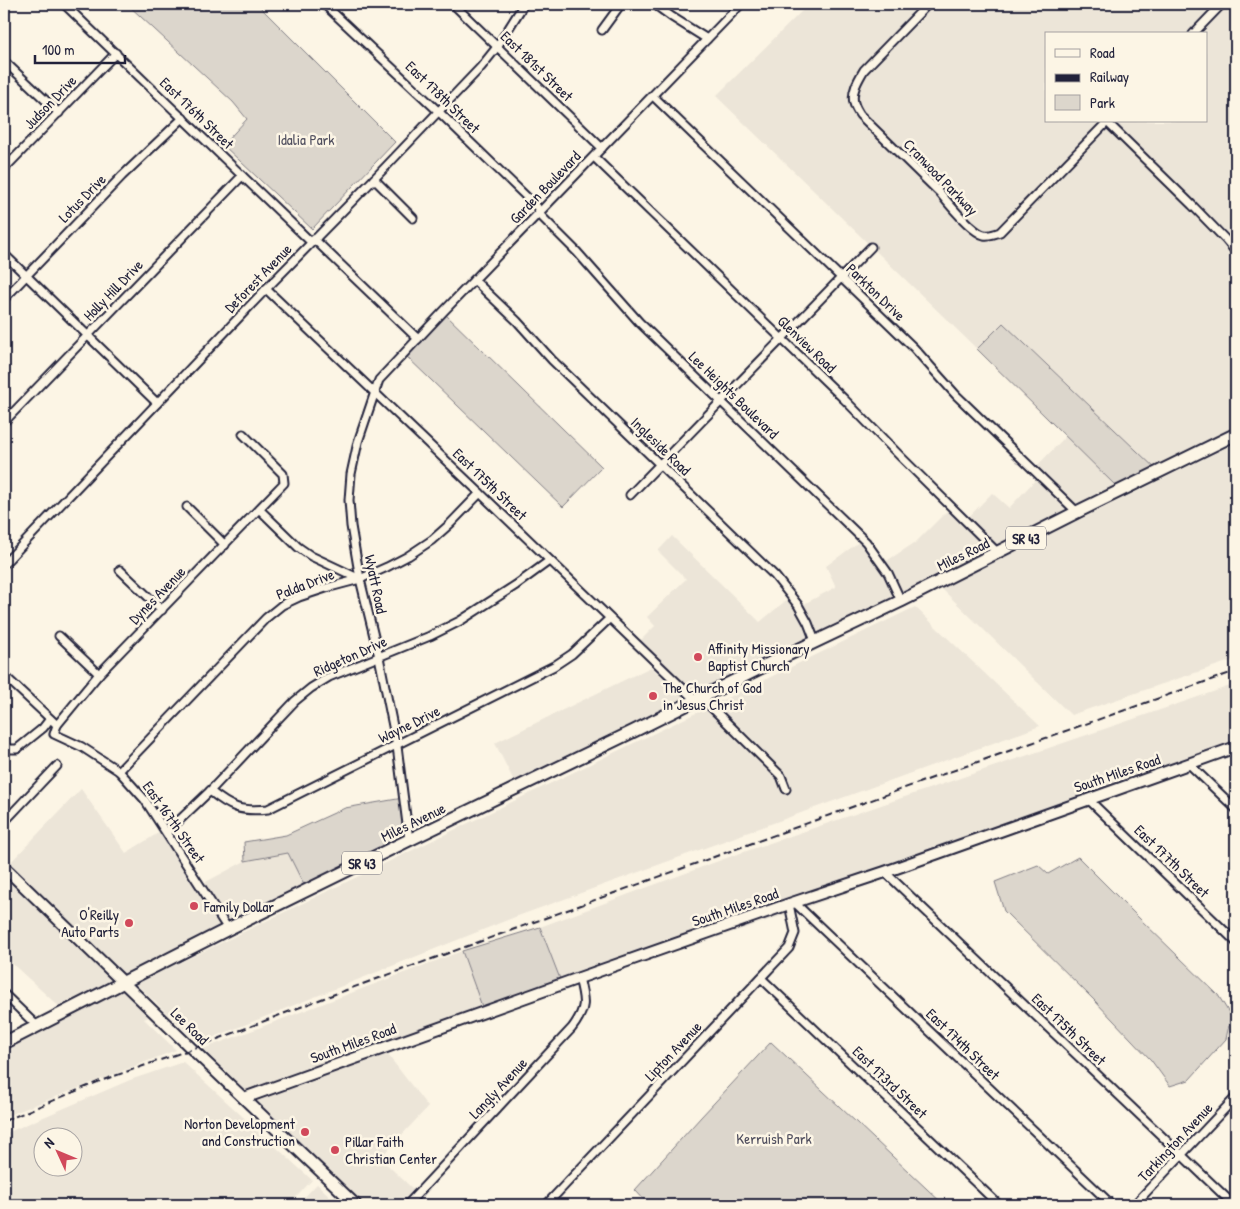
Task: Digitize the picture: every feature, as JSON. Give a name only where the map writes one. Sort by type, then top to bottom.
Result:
[{"type":"main road","name":"Miles Road","points":[[782,657],[901,601],[1236,434]]},
{"type":"main road","name":"Miles Avenue","points":[[4,1043],[228,929],[782,657]]},
{"type":"street","name":"East 176th Street","points":[[64,4],[242,176],[418,339]]},
{"type":"street","name":"East 178th Street","points":[[324,4],[537,207],[539,213]]},
{"type":"street","name":"East 181st Street","points":[[453,4],[602,148]]},
{"type":"street","name":"Deforest Avenue","points":[[4,564],[481,67],[497,47],[524,4]]},
{"type":"street","points":[[602,30],[621,4]]},
{"type":"street","points":[[654,4],[707,39]]},
{"type":"street","name":"Garden Boulevard","points":[[375,394],[379,380],[741,4]]},
{"type":"street","name":"Cranwood Parkway","points":[[928,4],[864,70],[857,82],[854,104],[860,115],[940,192],[948,203],[975,230],[982,235],[989,236],[1000,232],[1108,122],[1192,205],[1236,252]]},
{"type":"street","points":[[1195,32],[1222,4]]},
{"type":"street","name":"Judson Drive","points":[[4,169],[116,54]]},
{"type":"street","points":[[4,61],[59,113]]},
{"type":"street","name":"Parkton Drive","points":[[653,96],[914,348],[956,395],[1077,512]]},
{"type":"street","name":"Lotus Drive","points":[[4,299],[122,176],[183,118]]},
{"type":"street","name":"Glenview Road","points":[[594,157],[844,399],[998,553]]},
{"type":"street","name":"Holly Hill Drive","points":[[4,422],[242,176]]},
{"type":"street","points":[[374,180],[413,218]]},
{"type":"street","name":"Lee Heights Boulevard","points":[[539,213],[639,322],[866,542],[888,573],[901,601]]},
{"type":"street","points":[[630,495],[871,247]]},
{"type":"street","points":[[4,254],[157,403]]},
{"type":"street","name":"Ingleside Road","points":[[474,280],[517,321],[552,360],[775,576],[798,604],[816,641]]},
{"type":"street","name":"East 175th Street","points":[[266,289],[609,618],[781,776],[786,790]]},
{"type":"street","name":"Wyatt Road","points":[[375,394],[358,442],[351,474],[349,500],[351,526],[360,579],[379,657],[397,746],[409,840]]},
{"type":"street","name":"Dynes Avenue","points":[[54,734],[57,725],[99,674],[284,483],[283,474],[243,434]]},
{"type":"street","name":"Palda Drive","points":[[119,770],[266,618],[282,605],[326,588],[360,579],[408,556],[432,540],[480,493]]},
{"type":"street","points":[[187,508],[225,544]]},
{"type":"street","points":[[259,509],[298,547],[311,556],[360,579]]},
{"type":"street","name":"Ridgeton Drive","points":[[167,832],[210,791],[295,701],[306,693],[329,677],[430,636],[460,621],[550,561]]},
{"type":"street","points":[[120,570],[162,610]]},
{"type":"street","name":"Wayne Drive","points":[[210,791],[225,803],[238,808],[252,811],[268,809],[554,666],[572,654],[609,618]]},
{"type":"street","points":[[59,636],[99,674]]},
{"type":"street","points":[[4,679],[8,679],[57,725]]},
{"type":"street","points":[[4,745],[17,750],[43,728],[50,719]]},
{"type":"street","name":"East 167th Street","points":[[54,734],[82,747],[119,770],[145,800],[167,832],[228,929]]},
{"type":"street","name":"South Miles Road","points":[[244,1098],[1236,747]]},
{"type":"street","points":[[1189,764],[1236,809]]},
{"type":"street","points":[[4,822],[57,766]]},
{"type":"street","name":"East 177th Street","points":[[1088,799],[1236,942]]},
{"type":"street","name":"Lee Road","points":[[4,867],[356,1205]]},
{"type":"street","name":"East 175th Street","points":[[885,872],[1234,1205]]},
{"type":"street","name":"Lipton Avenue","points":[[546,1205],[789,948],[795,933],[792,904]]},
{"type":"street","name":"East 174th Street","points":[[792,904],[1112,1205]]},
{"type":"street","name":"Langly Avenue","points":[[407,1205],[581,1018],[585,1001],[579,978]]},
{"type":"street","name":"East 173rd Street","points":[[761,978],[999,1205]]},
{"type":"street","points":[[4,994],[37,1026]]},
{"type":"street","name":"Tarkington Avenue","points":[[1134,1205],[1236,1097]]},
{"type":"shaded area","points":[[809,4],[1236,4],[1236,434],[1159,472],[1003,323],[977,349],[716,96]]},
{"type":"shaded area","points":[[1066,436],[1121,491],[695,700],[636,645],[655,626],[647,617],[686,579],[658,551],[672,536],[760,622],[795,593],[804,604],[836,587],[826,566],[859,542],[885,562],[916,542],[948,510],[962,524],[992,493],[1009,508],[1039,476],[1033,470]]},
{"type":"shaded area","points":[[1236,443],[1236,659],[1071,715],[941,588]]},
{"type":"shaded area","points":[[915,607],[1040,726],[515,917],[199,1043],[136,984]]},
{"type":"shaded area","points":[[651,667],[687,700],[516,785],[495,743]]},
{"type":"shaded area","points":[[1236,684],[1236,753],[796,911],[564,989],[540,927],[732,856]]},
{"type":"shaded area","points":[[81,789],[126,853],[168,827],[204,883],[245,861],[288,852],[307,891],[124,982],[156,1014],[144,1019],[176,1050],[4,1117],[4,1048],[65,1012],[6,958],[4,960],[4,858],[10,863]]},
{"type":"shaded area","points":[[462,951],[487,1016],[385,1051],[428,1107],[380,1158],[430,1205],[356,1205],[344,1194],[348,1189],[203,1049]]},
{"type":"shaded area","points":[[183,1062],[312,1180],[289,1205],[4,1205],[4,1134],[130,1080]]},
{"type":"shaded area","points":[[317,1184],[339,1205],[297,1205]]},
{"type":"green space","name":"Idalia Park","points":[[127,4],[257,4],[395,142],[312,229],[223,145],[247,119],[233,102]]},
{"type":"green space","points":[[443,312],[602,467],[563,507],[404,354]]},
{"type":"green space","points":[[1003,323],[1159,472],[1121,491],[977,349]]},
{"type":"green space","points":[[403,798],[409,840],[307,891],[288,853],[245,861],[244,842],[286,835],[345,808]]},
{"type":"green space","points":[[1078,857],[1218,995],[1231,1016],[1226,1039],[1189,1080],[1170,1086],[1151,1060],[1095,1001],[1004,911],[995,882],[1038,865],[1048,874]]},
{"type":"green space","points":[[540,927],[562,984],[484,1012],[462,951]]},
{"type":"green space","name":"Kerruish Park","points":[[771,1042],[944,1205],[649,1205],[635,1190]]},
{"type":"railway","points":[[4,1121],[100,1081],[192,1049],[324,998],[935,777],[1236,671]]},
{"type":"place","name":"Affinity Missionary Baptist Church","points":[[698,657]]},
{"type":"place","name":"The Church of God in Jesus Christ","points":[[653,696]]},
{"type":"place","name":"Family Dollar","points":[[194,906]]},
{"type":"place","name":"O'Reilly Auto Parts","points":[[129,923]]},
{"type":"place","name":"Norton Development and Construction","points":[[305,1132]]},
{"type":"place","name":"Pillar Faith Christian Center","points":[[335,1150]]}]
